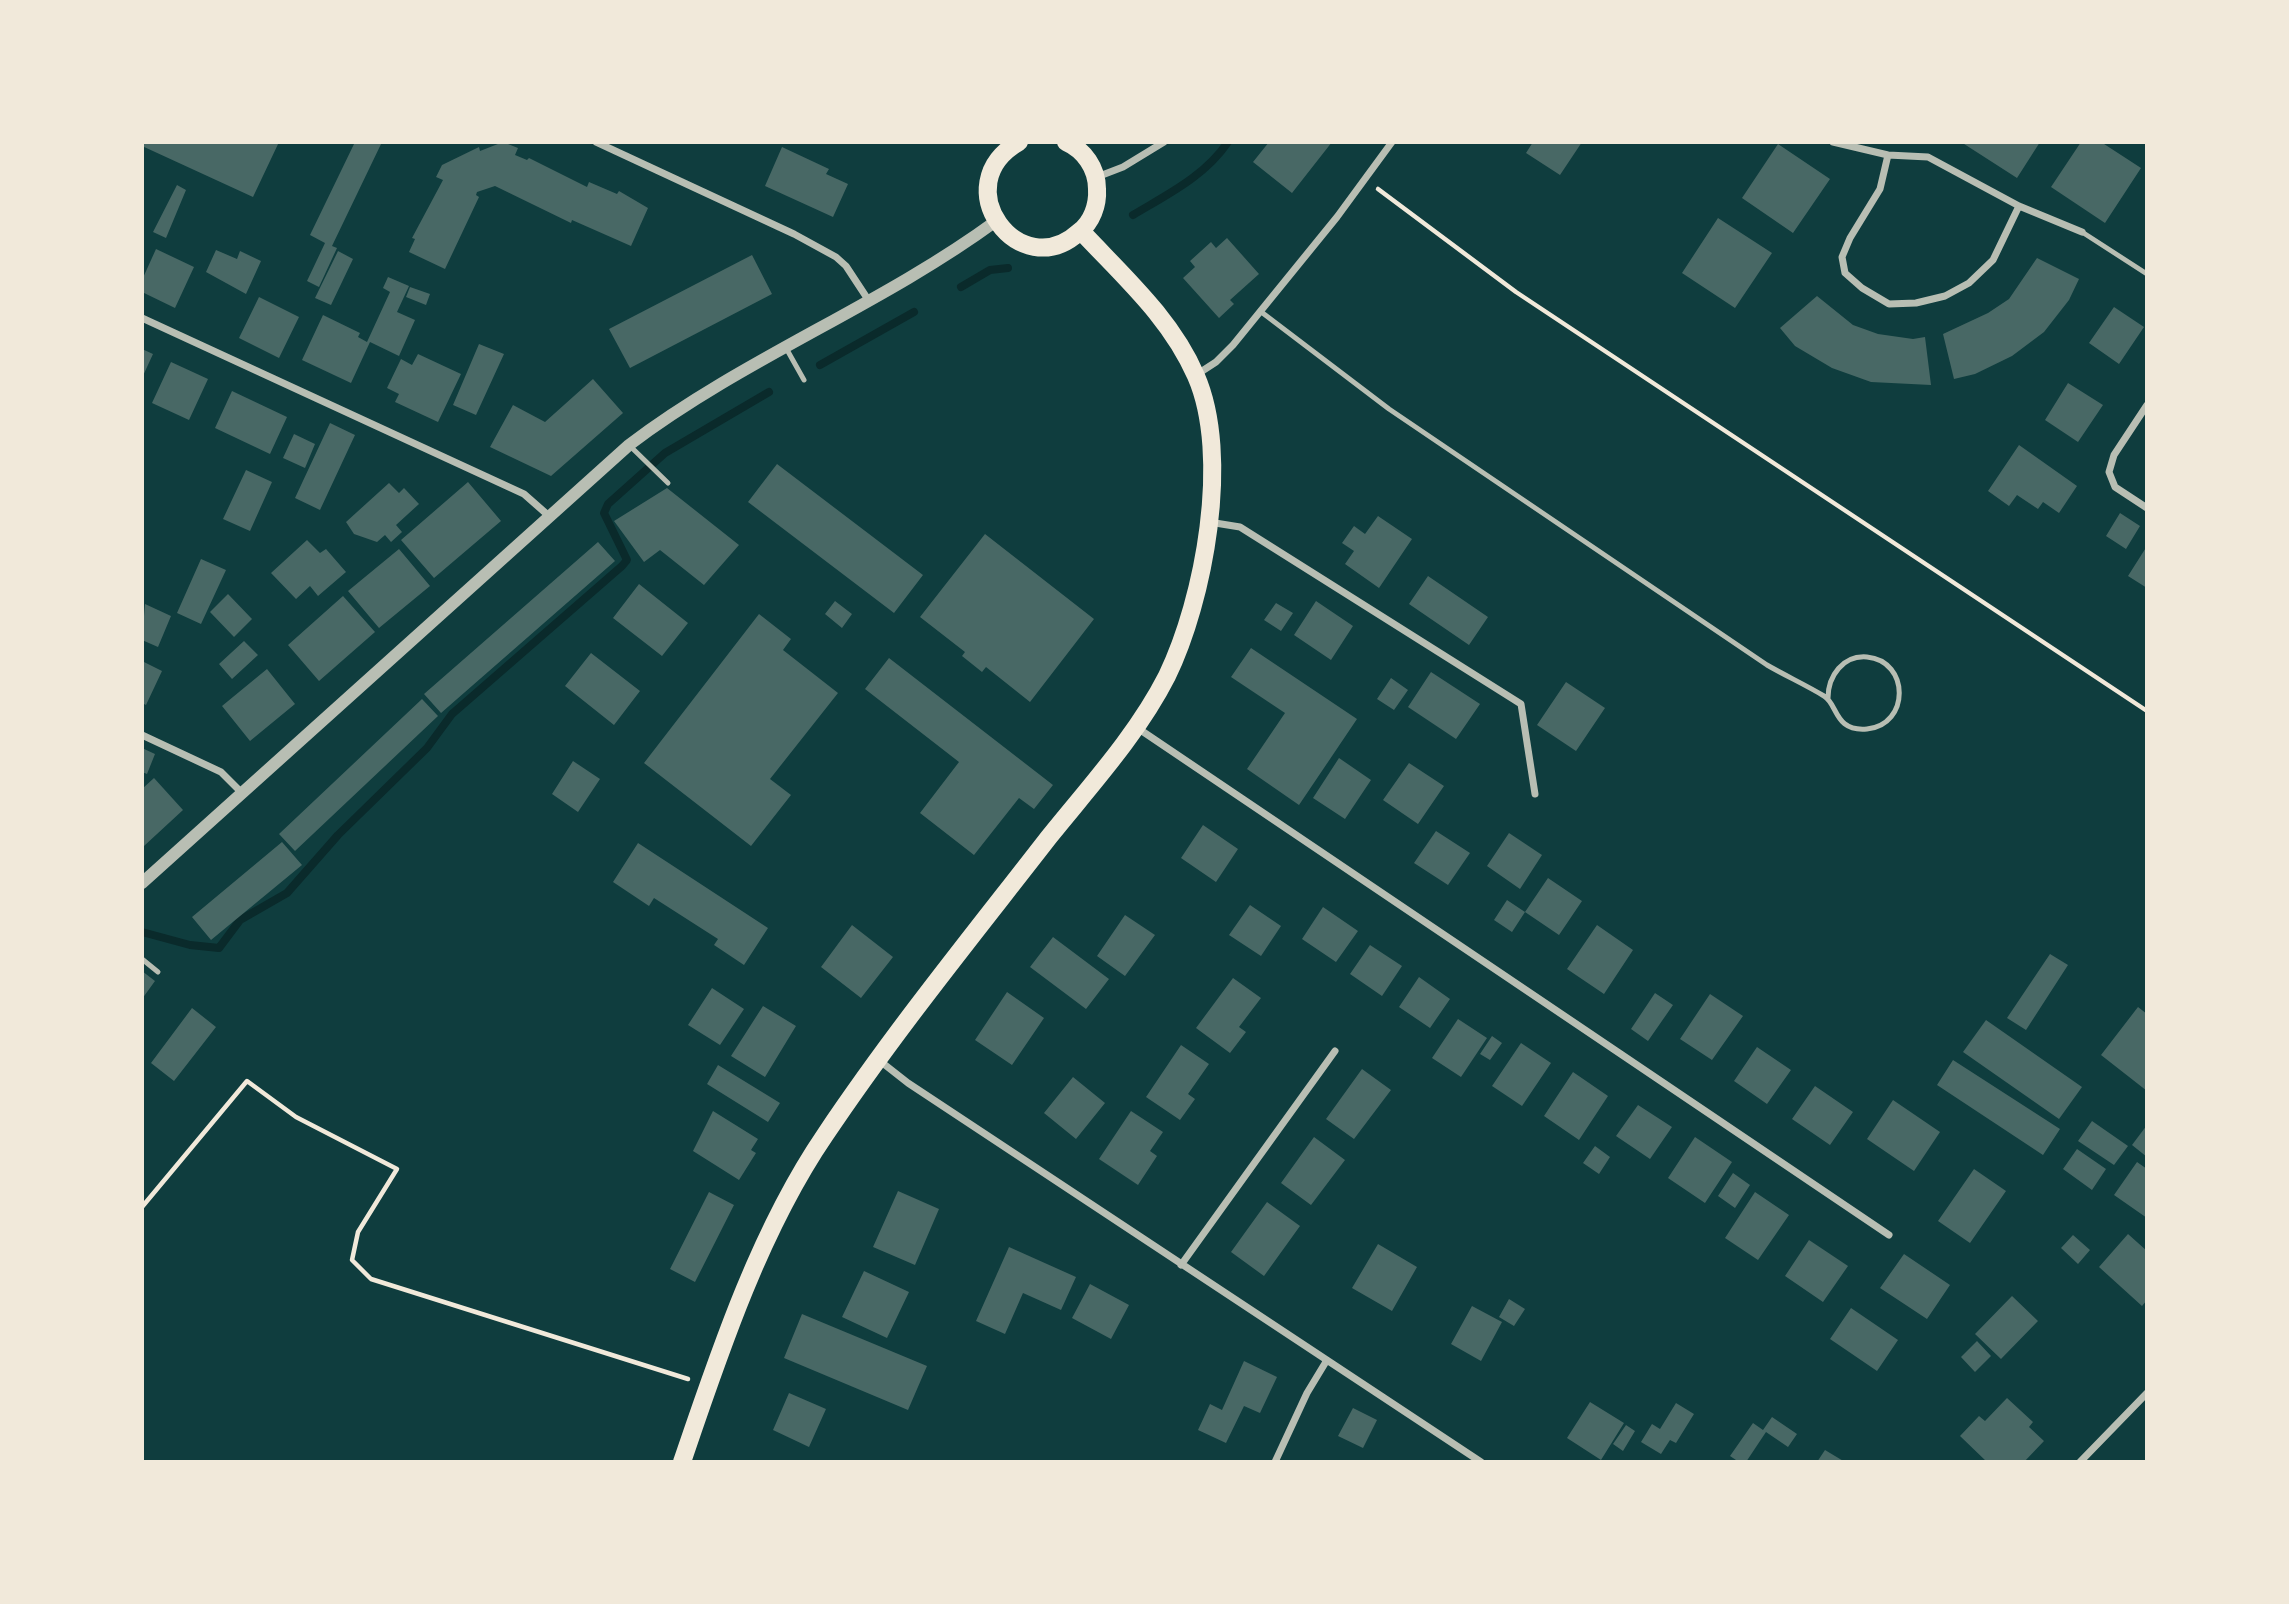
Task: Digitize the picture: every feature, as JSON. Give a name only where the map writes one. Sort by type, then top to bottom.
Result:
[{"type":"main road","points":[[1019,142],[996,162],[988,181],[988,202],[996,222],[1013,239],[1036,246],[1060,244],[1081,231],[1096,206],[1096,177],[1086,158],[1066,142]]},
{"type":"main road","points":[[682,1462],[757,1264],[789,1194],[825,1133],[1136,726],[1167,676],[1184,633],[1198,586],[1208,522],[1212,469],[1205,402],[1196,375],[1176,337],[1081,231]]},
{"type":"street","points":[[596,142],[794,234],[836,257],[869,301]]},
{"type":"street","points":[[1096,177],[1123,167],[1164,142]]},
{"type":"street","points":[[1196,375],[1216,362],[1260,311],[1392,142]]},
{"type":"street","points":[[1833,142],[1888,155],[1928,157],[2019,206],[2082,232]]},
{"type":"street","points":[[1888,155],[1880,190],[1850,238],[1842,257],[1845,273],[1862,288],[1889,303],[1916,303],[1945,296],[1969,283],[1993,261],[2019,206]]},
{"type":"street","points":[[142,883],[629,445],[710,391],[937,262],[996,222]]},
{"type":"street","points":[[142,318],[525,494],[549,516]]},
{"type":"street","points":[[2147,405],[2114,455],[2109,472],[2115,487],[2147,508]]},
{"type":"street","points":[[1208,522],[1240,527],[1521,704],[1535,794]]},
{"type":"street","points":[[1136,726],[1889,1235]]},
{"type":"street","points":[[142,735],[221,772],[242,793]]},
{"type":"street","points":[[1181,1265],[1335,1051]]},
{"type":"street","points":[[879,1060],[908,1083],[1481,1462]]},
{"type":"street","points":[[1275,1462],[1307,1393],[1327,1360]]},
{"type":"street","points":[[2080,1462],[2147,1393]]},
{"type":"lane","points":[[2082,232],[2147,274]]},
{"type":"lane","points":[[1260,311],[1390,409],[1767,666],[1828,698],[1840,720],[1854,728],[1878,726],[1896,710],[1900,698],[1899,682],[1884,662],[1864,657],[1852,659],[1838,668],[1831,678],[1828,698]]},
{"type":"lane","points":[[786,348],[804,380]]},
{"type":"lane","points":[[629,445],[668,483]]},
{"type":"lane","points":[[142,958],[158,972]]},
{"type":"path","points":[[1365,179],[1516,292],[2147,711]]},
{"type":"path","points":[[142,1207],[247,1081],[296,1117],[397,1169],[358,1232],[352,1260],[371,1279],[709,1386]]},
{"type":"building","points":[[142,142],[279,142],[253,197],[142,146]]},
{"type":"building","points":[[355,142],[382,142],[332,246],[337,248],[319,287],[307,281],[325,243],[310,235]]},
{"type":"building","points":[[503,142],[518,148],[515,155],[527,160],[529,158],[587,187],[589,182],[617,194],[619,191],[648,208],[631,246],[572,220],[571,223],[495,186],[477,192],[479,197],[445,269],[409,252],[415,239],[412,238],[443,180],[436,177],[442,165],[479,147],[480,151]]},
{"type":"building","points":[[1269,142],[1332,142],[1292,193],[1253,162]]},
{"type":"building","points":[[1533,142],[1582,142],[1560,175],[1526,153]]},
{"type":"building","points":[[1961,142],[2040,142],[2017,178]]},
{"type":"building","points":[[2081,142],[2101,142],[2141,168],[2105,223],[2051,187]]},
{"type":"building","points":[[1778,144],[1830,179],[1793,233],[1742,198]]},
{"type":"building","points":[[782,147],[829,169],[826,174],[848,184],[833,217],[765,186]]},
{"type":"building","points":[[177,185],[186,190],[166,238],[153,232]]},
{"type":"building","points":[[1718,218],[1772,253],[1735,308],[1682,273]]},
{"type":"building","points":[[1227,238],[1259,274],[1230,300],[1234,304],[1219,318],[1183,278],[1195,267],[1190,261],[1211,242],[1216,248]]},
{"type":"building","points":[[156,249],[194,267],[175,308],[142,292],[142,280]]},
{"type":"building","points":[[216,250],[237,259],[240,251],[261,261],[246,294],[206,272]]},
{"type":"building","points":[[338,251],[353,259],[331,305],[315,298]]},
{"type":"building","points":[[752,255],[772,294],[630,368],[609,329]]},
{"type":"building","points":[[2037,258],[2079,279],[2069,300],[2044,332],[2012,356],[1975,374],[1954,379],[1943,334],[1988,313],[2009,299]]},
{"type":"building","points":[[388,277],[409,286],[397,312],[415,320],[399,356],[370,342],[351,383],[302,360],[323,315],[360,333],[358,337],[367,342],[390,292],[383,288]]},
{"type":"building","points":[[410,287],[430,294],[426,305],[406,297]]},
{"type":"building","points":[[1817,296],[1853,325],[1878,334],[1913,339],[1925,337],[1931,385],[1871,382],[1832,368],[1795,346],[1780,328]]},
{"type":"building","points":[[259,297],[299,317],[279,358],[239,338]]},
{"type":"building","points":[[2114,307],[2144,327],[2119,364],[2089,343]]},
{"type":"building","points":[[479,344],[504,354],[476,415],[453,405]]},
{"type":"building","points":[[142,349],[153,354],[142,378]]},
{"type":"building","points":[[418,354],[461,374],[438,422],[395,402],[399,394],[387,388],[401,359],[412,365]]},
{"type":"building","points":[[171,362],[208,379],[189,420],[152,403]]},
{"type":"building","points":[[593,379],[623,413],[551,476],[490,447],[513,405],[545,422]]},
{"type":"building","points":[[2068,383],[2103,405],[2078,442],[2045,420]]},
{"type":"building","points":[[232,391],[287,417],[270,454],[215,428]]},
{"type":"building","points":[[330,423],[355,435],[320,510],[295,498]]},
{"type":"building","points":[[294,434],[315,444],[305,468],[283,458]]},
{"type":"building","points":[[2019,445],[2077,486],[2059,513],[2043,502],[2038,509],[2017,495],[2009,506],[1988,491]]},
{"type":"building","points":[[777,464],[923,575],[894,613],[748,502]]},
{"type":"building","points":[[246,470],[272,482],[250,531],[223,519]]},
{"type":"building","points":[[468,482],[501,521],[434,578],[401,540]]},
{"type":"building","points":[[389,483],[399,493],[404,488],[419,504],[396,525],[402,532],[391,542],[385,535],[377,542],[354,534],[346,522]]},
{"type":"building","points":[[667,488],[739,545],[704,585],[660,550],[644,562],[614,521]]},
{"type":"building","points":[[2120,513],[2140,526],[2126,549],[2106,536]]},
{"type":"building","points":[[1378,516],[1412,539],[1379,588],[1345,564],[1354,551],[1342,543],[1354,526],[1365,534]]},
{"type":"building","points":[[985,534],[1094,619],[1030,702],[986,667],[982,672],[962,656],[965,652],[920,617]]},
{"type":"building","points":[[307,540],[320,553],[326,549],[346,572],[318,596],[310,586],[296,599],[271,573]]},
{"type":"building","points":[[598,542],[615,561],[441,713],[424,694]]},
{"type":"building","points":[[2147,546],[2147,588],[2128,576]]},
{"type":"building","points":[[399,549],[430,586],[379,628],[348,591]]},
{"type":"building","points":[[201,559],[226,570],[201,624],[177,613]]},
{"type":"building","points":[[1428,576],[1488,617],[1469,645],[1409,604]]},
{"type":"building","points":[[639,584],[688,623],[662,656],[613,618]]},
{"type":"building","points":[[228,594],[252,619],[234,637],[210,612]]},
{"type":"building","points":[[343,596],[375,632],[319,681],[288,645]]},
{"type":"building","points":[[835,601],[852,614],[842,628],[825,614]]},
{"type":"building","points":[[1316,601],[1353,626],[1331,660],[1294,635]]},
{"type":"building","points":[[1276,603],[1293,613],[1281,631],[1264,620]]},
{"type":"building","points":[[145,604],[171,616],[158,647],[142,640]]},
{"type":"building","points":[[759,614],[791,639],[783,650],[838,693],[770,779],[791,795],[751,846],[644,763]]},
{"type":"building","points":[[244,641],[258,655],[232,679],[219,664]]},
{"type":"building","points":[[1251,648],[1357,719],[1299,805],[1247,769],[1285,713],[1231,677]]},
{"type":"building","points":[[591,653],[640,691],[614,725],[565,686]]},
{"type":"building","points":[[889,658],[1053,785],[1034,809],[1019,798],[974,855],[920,813],[959,762],[865,689]]},
{"type":"building","points":[[142,661],[162,671],[146,705],[142,703]]},
{"type":"building","points":[[267,669],[295,704],[250,741],[222,706]]},
{"type":"building","points":[[1431,672],[1480,704],[1456,739],[1408,707]]},
{"type":"building","points":[[1391,678],[1408,690],[1394,710],[1377,699]]},
{"type":"building","points":[[1566,682],[1605,708],[1576,751],[1537,725]]},
{"type":"building","points":[[422,699],[438,716],[295,851],[279,834]]},
{"type":"building","points":[[142,748],[155,754],[147,774],[142,772]]},
{"type":"building","points":[[1339,758],[1371,780],[1345,819],[1313,798]]},
{"type":"building","points":[[573,761],[600,779],[578,812],[552,794]]},
{"type":"building","points":[[1409,763],[1444,786],[1418,824],[1383,800]]},
{"type":"building","points":[[154,778],[183,810],[144,846],[142,789]]},
{"type":"building","points":[[1203,825],[1238,849],[1216,882],[1181,858]]},
{"type":"building","points":[[1436,831],[1470,853],[1448,885],[1414,863]]},
{"type":"building","points":[[1509,833],[1542,855],[1520,889],[1487,866]]},
{"type":"building","points":[[282,842],[302,865],[211,940],[192,917]]},
{"type":"building","points":[[638,843],[768,928],[744,965],[714,945],[718,939],[654,898],[649,906],[613,882]]},
{"type":"building","points":[[1548,878],[1582,901],[1559,935],[1525,912]]},
{"type":"building","points":[[1507,900],[1525,912],[1512,932],[1494,920]]},
{"type":"building","points":[[1250,905],[1281,926],[1261,956],[1229,935]]},
{"type":"building","points":[[1323,907],[1358,931],[1336,962],[1302,939]]},
{"type":"building","points":[[1125,915],[1155,935],[1125,976],[1097,956]]},
{"type":"building","points":[[852,925],[893,957],[861,998],[821,967]]},
{"type":"building","points":[[1597,925],[1633,950],[1604,994],[1567,969]]},
{"type":"building","points":[[1053,937],[1109,979],[1086,1009],[1030,967]]},
{"type":"building","points":[[1370,945],[1402,966],[1382,996],[1350,974]]},
{"type":"building","points":[[2050,954],[2068,965],[2026,1030],[2007,1018]]},
{"type":"building","points":[[142,971],[155,981],[142,999]]},
{"type":"building","points":[[1419,977],[1450,999],[1430,1028],[1399,1007]]},
{"type":"building","points":[[1233,978],[1261,998],[1239,1027],[1246,1032],[1230,1053],[1196,1028]]},
{"type":"building","points":[[712,988],[744,1009],[720,1045],[688,1025]]},
{"type":"building","points":[[1007,992],[1044,1018],[1012,1065],[975,1040]]},
{"type":"building","points":[[1655,993],[1673,1005],[1648,1041],[1631,1029]]},
{"type":"building","points":[[1710,994],[1743,1016],[1712,1060],[1680,1039]]},
{"type":"building","points":[[763,1006],[796,1026],[765,1077],[731,1056]]},
{"type":"building","points":[[2138,1007],[2147,1014],[2147,1091],[2101,1055]]},
{"type":"building","points":[[192,1008],[216,1027],[174,1081],[151,1063]]},
{"type":"building","points":[[1458,1019],[1487,1038],[1461,1077],[1432,1058]]},
{"type":"building","points":[[1986,1020],[2082,1087],[2059,1119],[1963,1052]]},
{"type":"building","points":[[1492,1036],[1502,1043],[1490,1060],[1480,1054]]},
{"type":"building","points":[[1521,1043],[1551,1063],[1522,1106],[1492,1086]]},
{"type":"building","points":[[1181,1045],[1209,1064],[1188,1094],[1195,1099],[1180,1120],[1146,1097]]},
{"type":"building","points":[[1757,1047],[1791,1070],[1767,1104],[1734,1081]]},
{"type":"building","points":[[1953,1060],[2060,1129],[2043,1155],[1937,1085]]},
{"type":"building","points":[[718,1065],[780,1103],[768,1122],[707,1084]]},
{"type":"building","points":[[1362,1069],[1391,1090],[1354,1139],[1326,1119]]},
{"type":"building","points":[[1573,1072],[1608,1096],[1579,1140],[1544,1116]]},
{"type":"building","points":[[1073,1077],[1105,1103],[1076,1139],[1044,1113]]},
{"type":"building","points":[[1815,1086],[1853,1112],[1830,1145],[1792,1119]]},
{"type":"building","points":[[1893,1100],[1940,1132],[1914,1171],[1867,1139]]},
{"type":"building","points":[[1638,1105],[1672,1127],[1650,1159],[1616,1136]]},
{"type":"building","points":[[713,1111],[758,1139],[751,1150],[756,1153],[739,1180],[693,1151]]},
{"type":"building","points":[[1131,1111],[1163,1132],[1150,1151],[1157,1156],[1138,1185],[1099,1159]]},
{"type":"building","points":[[2092,1121],[2128,1146],[2114,1165],[2078,1141]]},
{"type":"building","points":[[2147,1125],[2147,1157],[2132,1145]]},
{"type":"building","points":[[1314,1137],[1345,1160],[1311,1205],[1281,1183]]},
{"type":"building","points":[[1695,1137],[1732,1162],[1705,1203],[1668,1178]]},
{"type":"building","points":[[1595,1146],[1610,1157],[1599,1174],[1583,1163]]},
{"type":"building","points":[[2077,1149],[2106,1169],[2092,1190],[2063,1169]]},
{"type":"building","points":[[2137,1162],[2147,1169],[2147,1218],[2114,1195]]},
{"type":"building","points":[[1974,1169],[2006,1191],[1970,1243],[1938,1221]]},
{"type":"building","points":[[1733,1173],[1750,1185],[1735,1208],[1718,1196]]},
{"type":"building","points":[[898,1191],[939,1209],[915,1265],[873,1247]]},
{"type":"building","points":[[709,1192],[734,1205],[695,1282],[670,1269]]},
{"type":"building","points":[[1755,1192],[1789,1215],[1758,1260],[1725,1238]]},
{"type":"building","points":[[1267,1202],[1300,1226],[1264,1276],[1231,1252]]},
{"type":"building","points":[[2128,1234],[2147,1251],[2147,1300],[2142,1306],[2099,1267]]},
{"type":"building","points":[[2073,1235],[2090,1250],[2078,1264],[2061,1248]]},
{"type":"building","points":[[1809,1240],[1848,1266],[1823,1302],[1785,1276]]},
{"type":"building","points":[[1378,1244],[1417,1267],[1392,1311],[1352,1288]]},
{"type":"building","points":[[1009,1247],[1076,1277],[1061,1310],[1023,1293],[1005,1334],[976,1321]]},
{"type":"building","points":[[1904,1254],[1950,1285],[1927,1319],[1880,1288]]},
{"type":"building","points":[[864,1271],[909,1292],[887,1338],[842,1317]]},
{"type":"building","points":[[1090,1284],[1129,1305],[1111,1339],[1072,1318]]},
{"type":"building","points":[[2012,1296],[2038,1321],[2001,1359],[1975,1334]]},
{"type":"building","points":[[1509,1299],[1525,1309],[1514,1326],[1499,1317]]},
{"type":"building","points":[[1472,1306],[1502,1322],[1481,1361],[1451,1344]]},
{"type":"building","points":[[1851,1308],[1898,1340],[1877,1371],[1830,1339]]},
{"type":"building","points":[[802,1314],[927,1366],[908,1410],[784,1358]]},
{"type":"building","points":[[1977,1341],[1991,1356],[1975,1372],[1961,1357]]},
{"type":"building","points":[[1244,1361],[1277,1377],[1260,1413],[1244,1406],[1226,1443],[1198,1430],[1210,1404],[1222,1410]]},
{"type":"building","points":[[789,1393],[826,1409],[809,1447],[773,1430]]},
{"type":"building","points":[[2007,1398],[2033,1422],[2029,1427],[2044,1441],[2024,1462],[1987,1462],[1960,1436],[1979,1416],[1985,1421]]},
{"type":"building","points":[[1590,1402],[1624,1423],[1601,1460],[1567,1438]]},
{"type":"building","points":[[1676,1403],[1694,1414],[1676,1443],[1670,1440],[1661,1454],[1641,1442],[1652,1424],[1660,1429]]},
{"type":"building","points":[[1353,1408],[1377,1420],[1363,1448],[1338,1436]]},
{"type":"building","points":[[1772,1417],[1797,1434],[1788,1447],[1766,1432],[1746,1462],[1739,1462],[1730,1456],[1753,1423],[1763,1430]]},
{"type":"building","points":[[1626,1425],[1635,1431],[1623,1451],[1613,1444]]},
{"type":"building","points":[[1825,1450],[1845,1462],[1817,1462]]},
{"type":"waterway","points":[[1133,215],[1197,175],[1228,142]]},
{"type":"waterway","points":[[961,287],[990,270],[1008,268]]},
{"type":"waterway","points":[[820,365],[914,312]]},
{"type":"waterway","points":[[142,932],[190,945],[219,948],[240,920],[287,893],[338,835],[427,748],[452,714],[627,560],[604,513],[608,504],[665,453],[769,392]]}]
